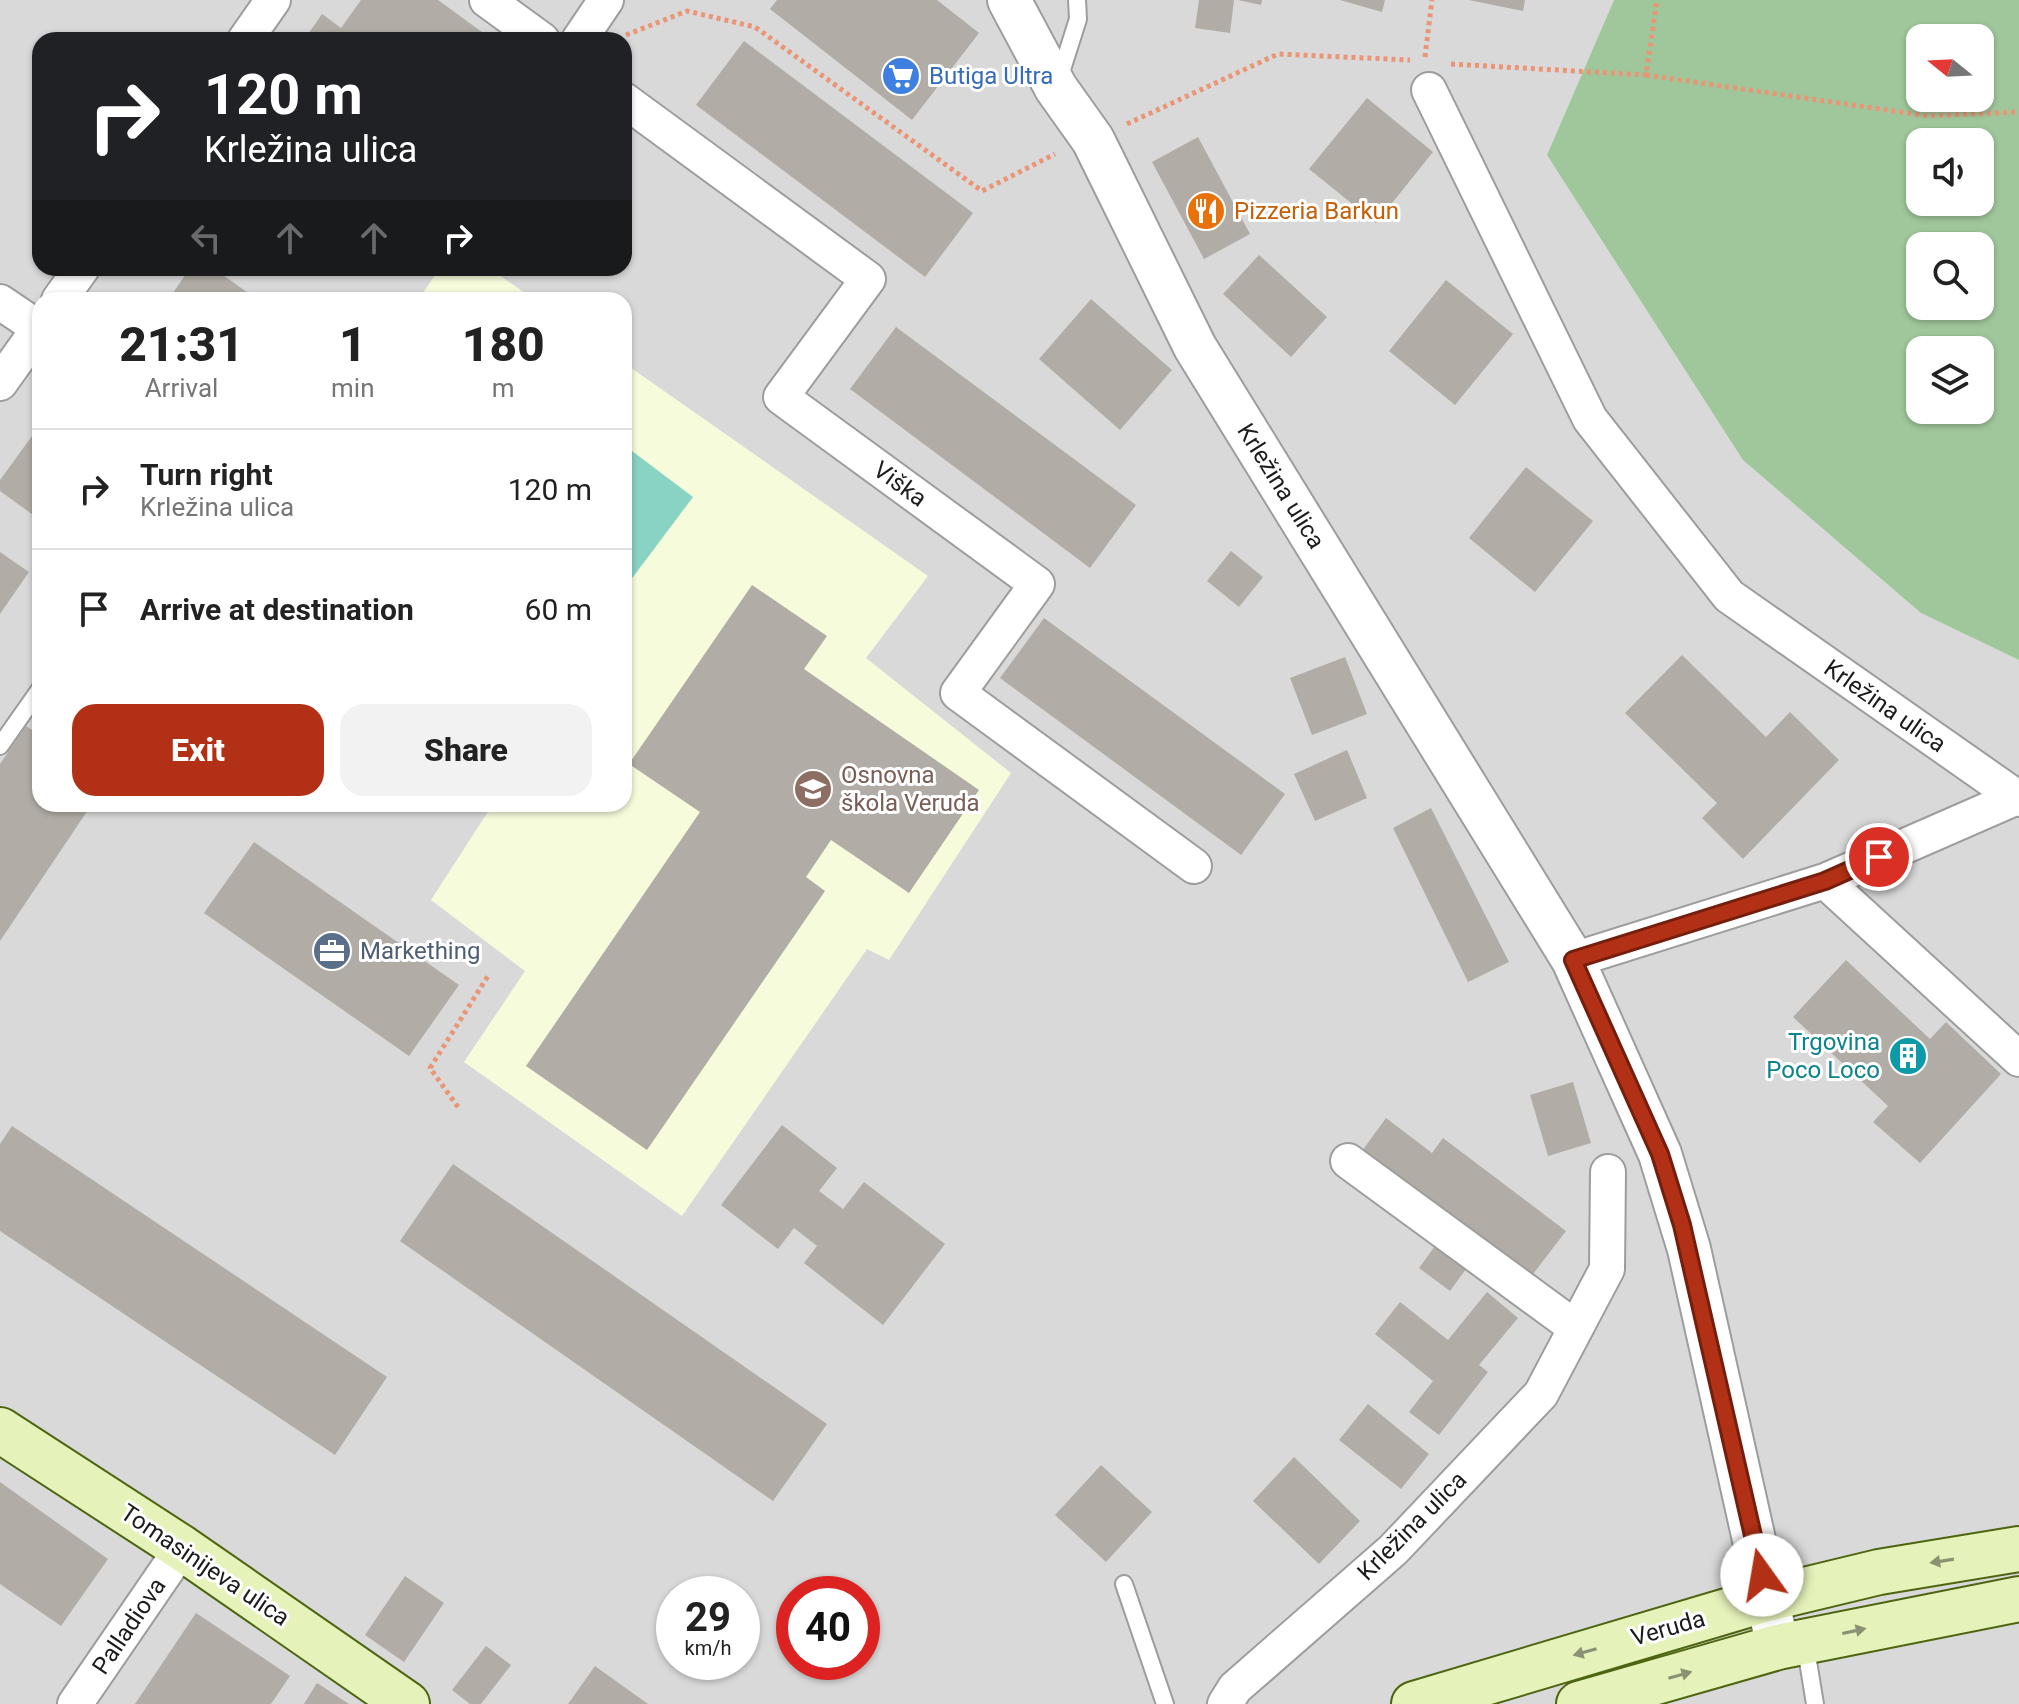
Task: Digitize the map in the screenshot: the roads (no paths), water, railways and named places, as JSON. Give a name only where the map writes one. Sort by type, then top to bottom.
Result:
[{"type":"main road","name":"Tomasinijeva ulica","points":[[0,1430],[182,1548],[407,1704]]},
{"type":"main road","name":"Veruda","points":[[1414,1704],[1767,1599],[1879,1572],[2019,1549]]},
{"type":"main road","name":"Veruda","points":[[1590,1702],[1791,1645],[2019,1599]]},
{"type":"street","points":[[251,32],[273,0]]},
{"type":"street","points":[[487,0],[531,32]]},
{"type":"street","points":[[584,32],[606,0]]},
{"type":"street","name":"Krležina ulica","points":[[1009,0],[1056,88],[1093,140],[1195,347],[1573,960],[1660,1154],[1689,1249],[1767,1599],[1791,1645]]},
{"type":"street","name":"Krležina ulica","points":[[1427,76],[1590,419],[1729,596],[2017,798]]},
{"type":"street","name":"Viška","points":[[632,106],[868,279],[781,397],[1037,584],[958,693],[1194,866]]},
{"type":"street","points":[[0,302],[32,323]]},
{"type":"street","points":[[0,383],[32,339]]},
{"type":"street","name":"Krležina ulica","points":[[1573,960],[1825,881],[2017,798]]},
{"type":"street","points":[[1825,881],[2019,1059]]},
{"type":"street","points":[[1348,1161],[1576,1328]]},
{"type":"street","name":"Krležina ulica","points":[[1225,1704],[1235,1688],[1393,1550],[1541,1394],[1607,1269],[1608,1172]]},
{"type":"street","name":"Palladiova","points":[[75,1704],[182,1548]]},
{"type":"lane","points":[[1056,88],[1078,19],[1077,0]]},
{"type":"lane","points":[[0,746],[32,700]]},
{"type":"lane","points":[[1124,1584],[1165,1704]]},
{"type":"lane","points":[[1791,1645],[1815,1704]]},
{"type":"place","name":"Butiga Ultra","points":[[901,76]]},
{"type":"place","name":"Pizzeria Barkun","points":[[1206,211]]},
{"type":"place","name":"Osnovna škola Veruda","points":[[813,789]]},
{"type":"place","name":"Markething","points":[[332,951]]},
{"type":"place","name":"Trgovina Poco Loco","points":[[1908,1056]]}]
